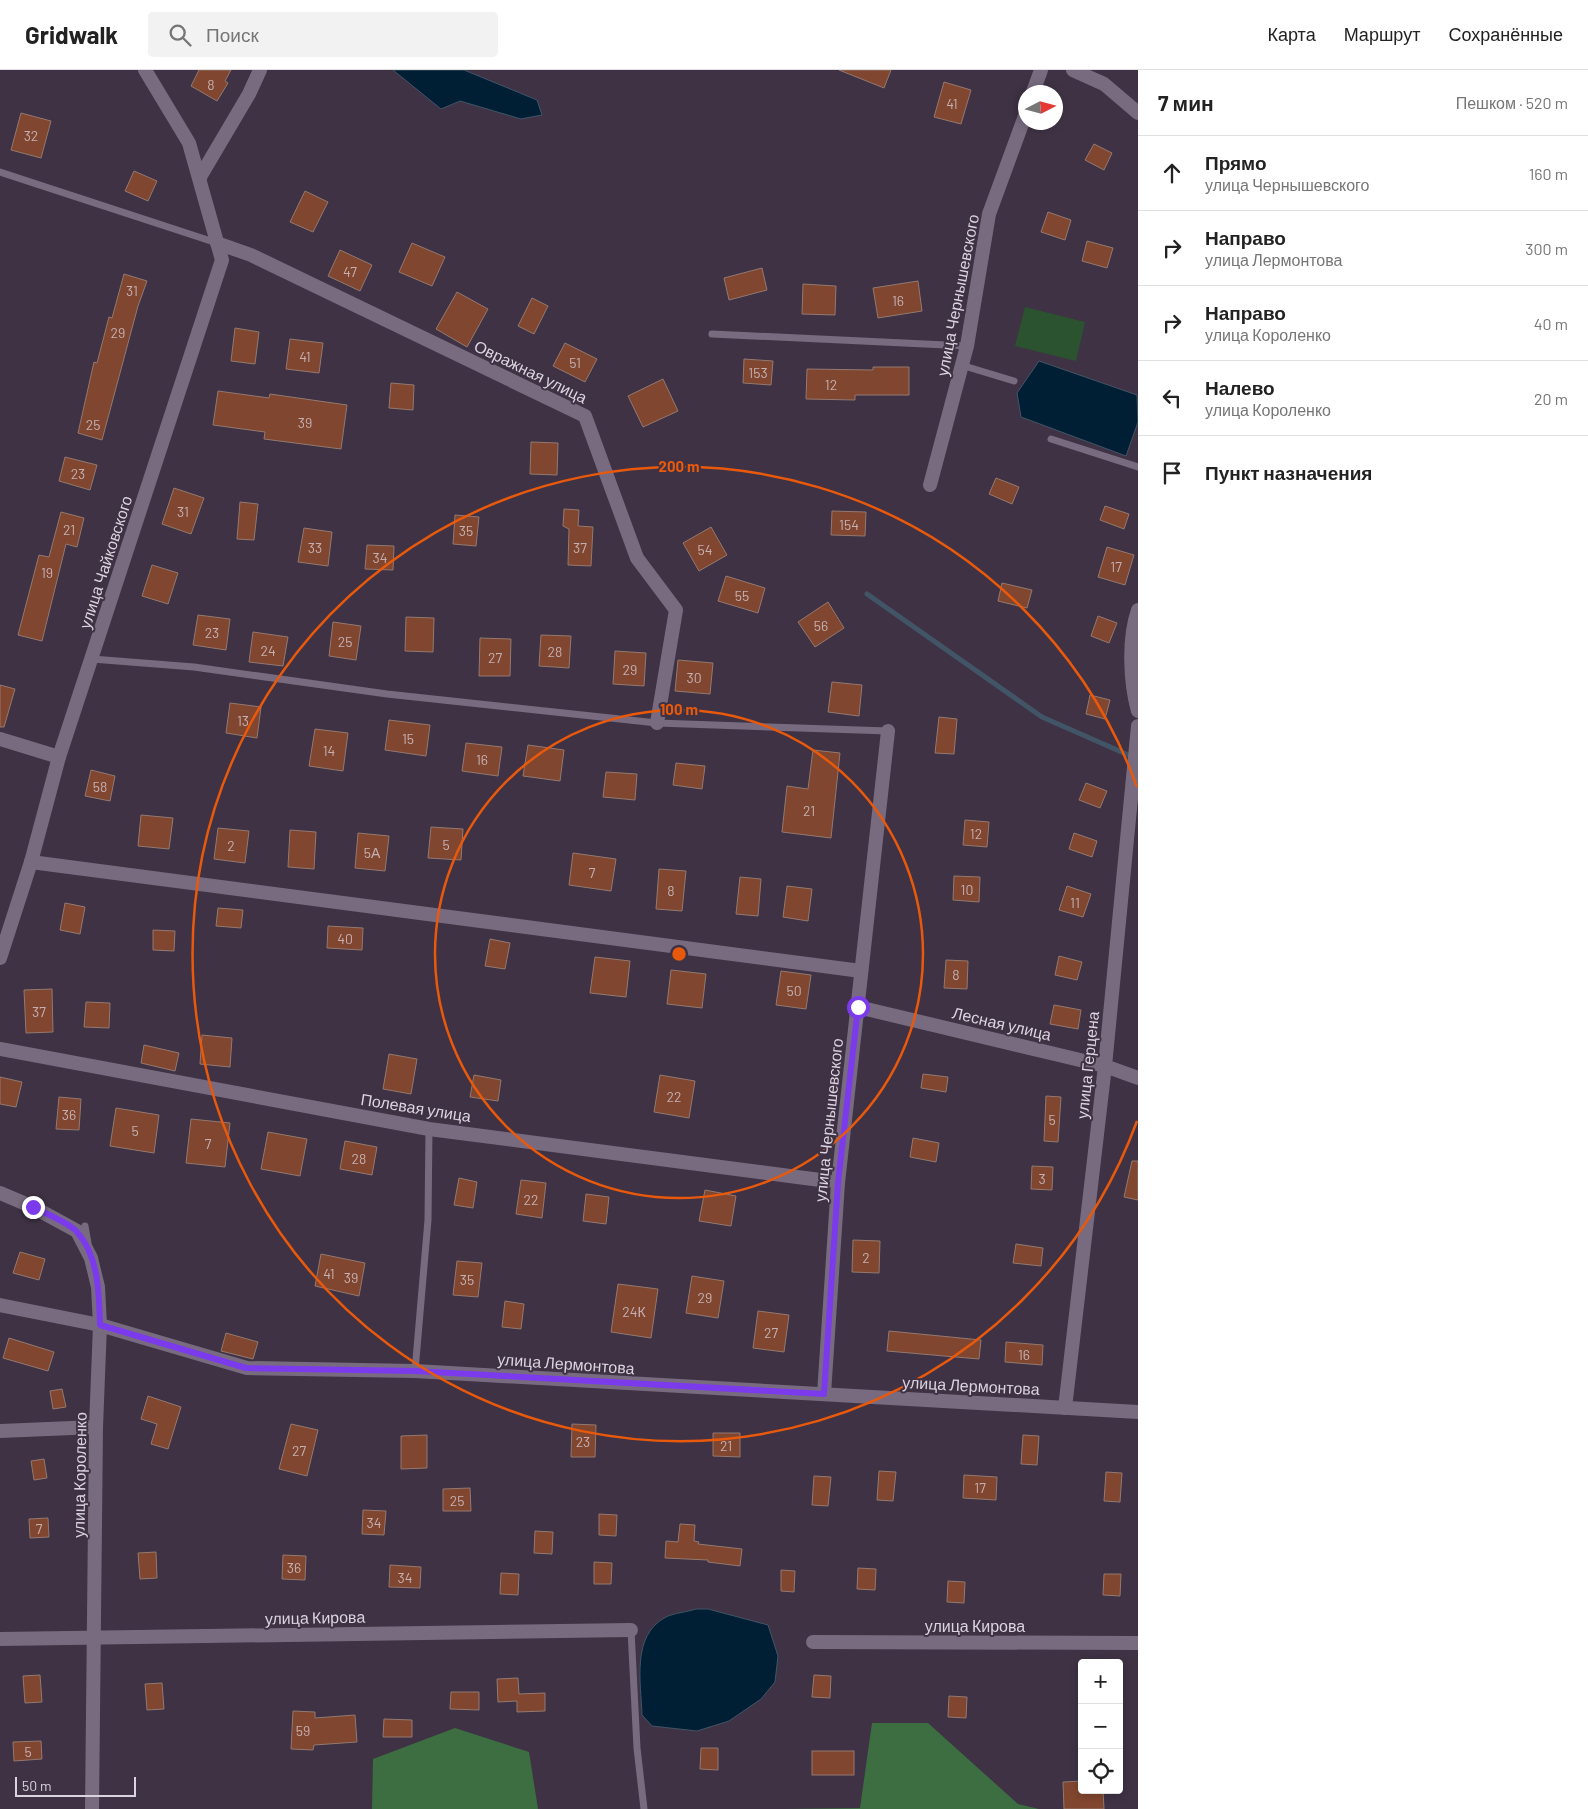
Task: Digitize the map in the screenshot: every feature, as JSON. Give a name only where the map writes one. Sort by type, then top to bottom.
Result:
[{"type":"street","name":"улица Чайковского","points":[[0,958],[31,862],[58,757],[92,659],[222,260],[189,143],[144,70]]},
{"type":"street","points":[[200,177],[249,94],[260,70]]},
{"type":"street","points":[[1036,85],[1041,70]]},
{"type":"street","points":[[1073,70],[1104,84],[1138,113]]},
{"type":"street","name":"улица Чернышевского","points":[[930,485],[967,346],[989,214],[1020,130]]},
{"type":"street","name":"Овражная улица","points":[[217,243],[251,255],[585,416],[638,558],[676,610],[657,723]]},
{"type":"street","points":[[1138,610],[1134,621],[1135,692],[1138,712]]},
{"type":"street","name":"улица Герцена","points":[[1065,1408],[1105,1066],[1138,726]]},
{"type":"street","name":"улица Чернышевского","points":[[824,1394],[833,1182],[858,1007],[888,731]]},
{"type":"street","points":[[0,739],[58,757]]},
{"type":"street","points":[[31,862],[861,971]]},
{"type":"street","name":"Лесная улица","points":[[858,1007],[1105,1066],[1138,1078]]},
{"type":"street","name":"Полевая улица","points":[[0,1049],[429,1129],[833,1182]]},
{"type":"street","name":"улица Короленко","points":[[0,1193],[33,1207],[77,1231],[92,1258],[98,1286],[100,1325],[96,1427],[92,1809]]},
{"type":"street","name":"улица Лермонтова","points":[[0,1305],[100,1325],[246,1368],[415,1371],[1138,1412]]},
{"type":"street","points":[[0,1431],[96,1427]]},
{"type":"street","name":"улица Кирова","points":[[0,1639],[632,1630]]},
{"type":"street","name":"улица Кирова","points":[[813,1642],[1138,1643]]},
{"type":"lane","points":[[0,172],[217,243]]},
{"type":"lane","points":[[712,334],[967,346]]},
{"type":"lane","points":[[961,365],[1014,381]]},
{"type":"lane","points":[[1051,439],[1138,467]]},
{"type":"lane","points":[[92,659],[194,667],[387,694],[657,723],[888,731]]},
{"type":"lane","points":[[415,1371],[428,1220],[429,1129]]},
{"type":"lane","points":[[85,1226],[92,1258]]},
{"type":"lane","points":[[632,1630],[636,1748],[644,1809]]},
{"type":"green space","points":[[1025,307],[1085,322],[1076,361],[1015,346]]},
{"type":"green space","points":[[872,1723],[928,1723],[1018,1804],[1039,1809],[784,1809],[860,1808]]},
{"type":"green space","points":[[455,1728],[529,1752],[538,1809],[372,1809],[373,1759]]},
{"type":"water","points":[[393,70],[464,70],[537,100],[542,115],[521,119],[460,101],[441,109]]},
{"type":"water","points":[[1039,361],[1137,395],[1138,422],[1126,456],[1021,417],[1017,393]]},
{"type":"water","points":[[696,1609],[708,1609],[768,1625],[778,1656],[775,1682],[761,1699],[729,1721],[697,1731],[652,1726],[642,1715],[640,1661],[647,1635],[655,1625],[666,1617]]},
{"type":"building","points":[[199,70],[231,70],[225,81],[228,83],[217,101],[191,86]]},
{"type":"building","points":[[839,70],[891,70],[884,88]]},
{"type":"building","points":[[944,82],[971,90],[961,124],[934,117]]},
{"type":"building","points":[[21,113],[51,121],[41,158],[11,150]]},
{"type":"building","points":[[1094,144],[1112,153],[1104,170],[1085,160]]},
{"type":"building","points":[[134,171],[157,181],[148,201],[125,191]]},
{"type":"building","points":[[305,191],[328,202],[313,232],[290,222]]},
{"type":"building","points":[[1048,212],[1071,220],[1065,240],[1041,232]]},
{"type":"building","points":[[1087,241],[1113,248],[1107,268],[1082,261]]},
{"type":"building","points":[[412,243],[445,257],[432,286],[399,272]]},
{"type":"building","points":[[340,250],[372,265],[360,291],[328,276]]},
{"type":"building","points":[[762,268],[767,290],[729,300],[724,278]]},
{"type":"building","points":[[124,274],[147,281],[138,306],[102,440],[78,433],[94,362],[97,363],[109,317],[112,318]]},
{"type":"building","points":[[918,281],[922,311],[878,318],[873,288]]},
{"type":"building","points":[[803,284],[836,286],[835,315],[802,314]]},
{"type":"building","points":[[457,292],[488,309],[467,347],[436,329]]},
{"type":"building","points":[[532,298],[548,306],[534,334],[518,326]]},
{"type":"building","points":[[235,328],[259,332],[255,364],[231,361]]},
{"type":"building","points":[[290,339],[323,343],[319,373],[286,369]]},
{"type":"building","points":[[565,343],[597,359],[585,382],[553,366]]},
{"type":"building","points":[[744,359],[773,361],[771,385],[743,383]]},
{"type":"building","points":[[873,367],[909,367],[909,395],[855,395],[855,400],[806,399],[807,369],[873,370]]},
{"type":"building","points":[[663,379],[678,411],[643,427],[628,396]]},
{"type":"building","points":[[391,383],[414,385],[413,410],[389,408]]},
{"type":"building","points":[[218,391],[269,398],[270,394],[347,405],[341,449],[264,439],[265,432],[213,425]]},
{"type":"building","points":[[531,442],[558,443],[557,475],[530,474]]},
{"type":"building","points":[[65,457],[97,465],[90,490],[59,481]]},
{"type":"building","points":[[996,478],[1019,487],[1012,504],[989,494]]},
{"type":"building","points":[[174,488],[204,498],[191,534],[162,524]]},
{"type":"building","points":[[240,502],[258,504],[254,540],[237,539]]},
{"type":"building","points":[[1105,506],[1129,514],[1124,529],[1100,520]]},
{"type":"building","points":[[564,509],[579,510],[578,526],[593,527],[591,566],[568,565],[569,529],[563,526]]},
{"type":"building","points":[[832,511],[866,512],[865,536],[831,535]]},
{"type":"building","points":[[61,512],[84,518],[77,547],[66,544],[42,641],[18,635],[39,555],[49,557]]},
{"type":"building","points":[[455,515],[479,517],[476,546],[453,544]]},
{"type":"building","points":[[711,527],[727,555],[699,571],[683,543]]},
{"type":"building","points":[[304,528],[332,532],[328,566],[298,562]]},
{"type":"building","points":[[367,545],[394,546],[393,570],[365,569]]},
{"type":"building","points":[[1107,547],[1134,555],[1125,585],[1098,577]]},
{"type":"building","points":[[152,565],[178,573],[168,604],[142,596]]},
{"type":"building","points":[[726,576],[765,588],[758,613],[718,601]]},
{"type":"building","points":[[1002,583],[1032,590],[1027,608],[998,601]]},
{"type":"building","points":[[828,602],[844,628],[815,647],[798,622]]},
{"type":"building","points":[[198,615],[230,619],[226,650],[193,645]]},
{"type":"building","points":[[1098,616],[1117,623],[1109,643],[1091,636]]},
{"type":"building","points":[[406,617],[434,618],[433,652],[405,651]]},
{"type":"building","points":[[333,622],[361,626],[356,660],[329,656]]},
{"type":"building","points":[[253,632],[288,637],[283,666],[249,662]]},
{"type":"building","points":[[541,635],[571,636],[569,668],[539,666]]},
{"type":"building","points":[[480,638],[511,639],[510,676],[479,676]]},
{"type":"building","points":[[615,651],[646,653],[644,686],[613,684]]},
{"type":"building","points":[[678,660],[713,663],[710,694],[675,691]]},
{"type":"building","points":[[832,682],[862,685],[859,716],[828,712]]},
{"type":"building","points":[[0,685],[15,689],[4,727],[0,727]]},
{"type":"building","points":[[1090,695],[1110,700],[1105,719],[1086,714]]},
{"type":"building","points":[[230,703],[261,707],[257,738],[226,733]]},
{"type":"building","points":[[939,717],[957,719],[954,754],[935,753]]},
{"type":"building","points":[[389,720],[430,725],[426,756],[385,750]]},
{"type":"building","points":[[315,729],[348,733],[343,771],[309,766]]},
{"type":"building","points":[[466,743],[502,747],[498,776],[462,771]]},
{"type":"building","points":[[528,745],[564,750],[560,781],[523,776]]},
{"type":"building","points":[[813,750],[840,753],[831,838],[782,832],[787,786],[808,789]]},
{"type":"building","points":[[676,763],[705,766],[702,789],[673,785]]},
{"type":"building","points":[[91,770],[115,776],[110,801],[85,796]]},
{"type":"building","points":[[606,772],[637,774],[635,800],[603,797]]},
{"type":"building","points":[[1086,783],[1107,791],[1100,808],[1079,800]]},
{"type":"building","points":[[141,815],[173,818],[169,849],[138,846]]},
{"type":"building","points":[[965,820],[989,822],[987,847],[963,845]]},
{"type":"building","points":[[431,827],[463,829],[461,860],[428,858]]},
{"type":"building","points":[[218,828],[249,831],[245,863],[214,859]]},
{"type":"building","points":[[290,830],[316,832],[314,869],[288,867]]},
{"type":"building","points":[[358,833],[389,836],[385,871],[355,868]]},
{"type":"building","points":[[1074,833],[1097,841],[1092,857],[1069,849]]},
{"type":"building","points":[[573,853],[616,859],[611,891],[569,885]]},
{"type":"building","points":[[659,869],[686,871],[682,911],[656,909]]},
{"type":"building","points":[[954,876],[980,877],[979,902],[953,900]]},
{"type":"building","points":[[740,877],[761,879],[758,916],[736,914]]},
{"type":"building","points":[[787,886],[812,889],[808,921],[783,917]]},
{"type":"building","points":[[1067,886],[1091,894],[1083,917],[1059,910]]},
{"type":"building","points":[[65,903],[85,907],[80,934],[60,930]]},
{"type":"building","points":[[218,908],[243,910],[241,928],[216,926]]},
{"type":"building","points":[[328,926],[363,928],[362,950],[327,948]]},
{"type":"building","points":[[153,930],[175,931],[174,951],[153,950]]},
{"type":"building","points":[[490,939],[510,943],[505,969],[485,966]]},
{"type":"building","points":[[1059,956],[1082,962],[1077,980],[1055,975]]},
{"type":"building","points":[[595,957],[630,961],[626,997],[590,993]]},
{"type":"building","points":[[946,960],[968,961],[967,989],[944,988]]},
{"type":"building","points":[[671,970],[706,974],[702,1008],[667,1004]]},
{"type":"building","points":[[781,971],[811,975],[806,1009],[776,1005]]},
{"type":"building","points":[[52,989],[53,1032],[26,1033],[24,990]]},
{"type":"building","points":[[86,1002],[110,1003],[109,1028],[84,1027]]},
{"type":"building","points":[[1054,1005],[1081,1010],[1078,1029],[1050,1024]]},
{"type":"building","points":[[202,1035],[232,1038],[230,1067],[200,1064]]},
{"type":"building","points":[[144,1045],[179,1053],[175,1071],[141,1063]]},
{"type":"building","points":[[389,1054],[417,1059],[411,1094],[383,1089]]},
{"type":"building","points":[[923,1074],[948,1077],[946,1092],[921,1088]]},
{"type":"building","points":[[474,1075],[501,1080],[498,1101],[470,1097]]},
{"type":"building","points":[[660,1075],[695,1081],[689,1118],[654,1112]]},
{"type":"building","points":[[0,1077],[22,1082],[16,1107],[0,1104]]},
{"type":"building","points":[[1046,1096],[1061,1097],[1058,1142],[1044,1141]]},
{"type":"building","points":[[59,1097],[81,1099],[79,1130],[56,1129]]},
{"type":"building","points":[[116,1108],[159,1115],[154,1153],[110,1146]]},
{"type":"building","points":[[191,1119],[230,1123],[225,1167],[186,1163]]},
{"type":"building","points":[[268,1132],[307,1139],[300,1176],[261,1169]]},
{"type":"building","points":[[913,1138],[939,1143],[936,1162],[910,1157]]},
{"type":"building","points":[[345,1141],[377,1147],[372,1175],[340,1169]]},
{"type":"building","points":[[1132,1161],[1138,1161],[1138,1200],[1124,1197]]},
{"type":"building","points":[[1032,1166],[1053,1167],[1052,1190],[1031,1189]]},
{"type":"building","points":[[459,1178],[477,1182],[473,1208],[454,1205]]},
{"type":"building","points":[[521,1180],[546,1183],[542,1218],[516,1214]]},
{"type":"building","points":[[705,1190],[736,1196],[731,1226],[699,1221]]},
{"type":"building","points":[[586,1194],[609,1197],[606,1224],[583,1221]]},
{"type":"building","points":[[853,1240],[880,1241],[879,1273],[852,1272]]},
{"type":"building","points":[[1016,1244],[1043,1248],[1041,1266],[1013,1263]]},
{"type":"building","points":[[20,1252],[45,1259],[39,1280],[13,1273]]},
{"type":"building","points":[[321,1254],[365,1263],[359,1296],[315,1286]]},
{"type":"building","points":[[457,1261],[482,1263],[478,1297],[453,1295]]},
{"type":"building","points":[[692,1276],[724,1281],[718,1318],[686,1313]]},
{"type":"building","points":[[618,1284],[658,1289],[651,1338],[611,1332]]},
{"type":"building","points":[[505,1301],[524,1304],[521,1329],[502,1327]]},
{"type":"building","points":[[758,1311],[789,1315],[784,1352],[753,1348]]},
{"type":"building","points":[[889,1331],[981,1340],[979,1359],[887,1351]]},
{"type":"building","points":[[226,1333],[258,1342],[253,1359],[221,1351]]},
{"type":"building","points":[[9,1338],[54,1352],[48,1371],[3,1358]]},
{"type":"building","points":[[1006,1342],[1043,1345],[1042,1365],[1005,1362]]},
{"type":"building","points":[[62,1389],[66,1407],[53,1409],[50,1391]]},
{"type":"building","points":[[148,1396],[181,1407],[168,1449],[151,1444],[157,1424],[141,1419]]},
{"type":"building","points":[[291,1424],[318,1430],[307,1476],[279,1469]]},
{"type":"building","points":[[572,1424],[596,1425],[595,1457],[571,1457]]},
{"type":"building","points":[[713,1433],[740,1433],[740,1457],[713,1456]]},
{"type":"building","points":[[427,1435],[427,1468],[401,1469],[401,1436]]},
{"type":"building","points":[[1023,1435],[1039,1436],[1037,1465],[1021,1464]]},
{"type":"building","points":[[44,1459],[47,1478],[34,1480],[31,1461]]},
{"type":"building","points":[[879,1471],[896,1472],[893,1501],[877,1500]]},
{"type":"building","points":[[1106,1472],[1122,1473],[1120,1502],[1104,1501]]},
{"type":"building","points":[[964,1475],[997,1477],[996,1500],[963,1498]]},
{"type":"building","points":[[814,1476],[831,1477],[828,1506],[812,1505]]},
{"type":"building","points":[[470,1488],[471,1511],[443,1511],[443,1489]]},
{"type":"building","points":[[363,1510],[386,1511],[384,1535],[362,1534]]},
{"type":"building","points":[[599,1514],[617,1515],[616,1536],[599,1535]]},
{"type":"building","points":[[48,1518],[49,1537],[30,1538],[29,1519]]},
{"type":"building","points":[[680,1524],[695,1525],[694,1541],[699,1542],[698,1544],[742,1549],[740,1566],[708,1562],[708,1560],[665,1558],[666,1541],[678,1542]]},
{"type":"building","points":[[535,1531],[553,1532],[552,1554],[534,1553]]},
{"type":"building","points":[[156,1552],[157,1578],[140,1579],[138,1553]]},
{"type":"building","points":[[283,1555],[306,1556],[305,1580],[282,1579]]},
{"type":"building","points":[[594,1562],[612,1563],[611,1584],[594,1584]]},
{"type":"building","points":[[390,1565],[421,1567],[420,1588],[389,1587]]},
{"type":"building","points":[[858,1568],[876,1569],[875,1590],[857,1589]]},
{"type":"building","points":[[781,1570],[795,1571],[794,1592],[781,1591]]},
{"type":"building","points":[[501,1573],[519,1574],[518,1595],[500,1594]]},
{"type":"building","points":[[1104,1574],[1121,1574],[1120,1596],[1103,1595]]},
{"type":"building","points":[[948,1581],[965,1582],[964,1603],[947,1602]]},
{"type":"building","points":[[40,1675],[42,1702],[25,1703],[23,1676]]},
{"type":"building","points":[[814,1675],[831,1676],[830,1698],[812,1697]]},
{"type":"building","points":[[518,1678],[519,1694],[545,1693],[545,1711],[517,1712],[517,1701],[498,1702],[497,1679]]},
{"type":"building","points":[[162,1683],[164,1709],[147,1710],[145,1684]]},
{"type":"building","points":[[451,1692],[479,1692],[479,1710],[450,1709]]},
{"type":"building","points":[[949,1696],[967,1697],[966,1718],[948,1717]]},
{"type":"building","points":[[293,1711],[315,1712],[315,1718],[355,1715],[357,1742],[314,1745],[313,1750],[291,1749]]},
{"type":"building","points":[[384,1719],[412,1720],[412,1737],[383,1737]]},
{"type":"building","points":[[41,1741],[42,1759],[14,1761],[13,1742]]},
{"type":"building","points":[[701,1748],[718,1748],[718,1770],[700,1769]]},
{"type":"building","points":[[812,1751],[854,1751],[854,1775],[812,1775]]},
{"type":"building","points":[[1078,1781],[1078,1794],[1103,1794],[1104,1809],[1064,1809],[1063,1782]]},
{"type":"waterway","points":[[867,594],[1042,717],[1133,757]]},
{"type":"route","points":[[33,1207],[77,1231],[92,1258],[98,1286],[100,1325],[246,1368],[415,1371],[645,1386],[824,1394],[838,1183],[858,1007]]}]
